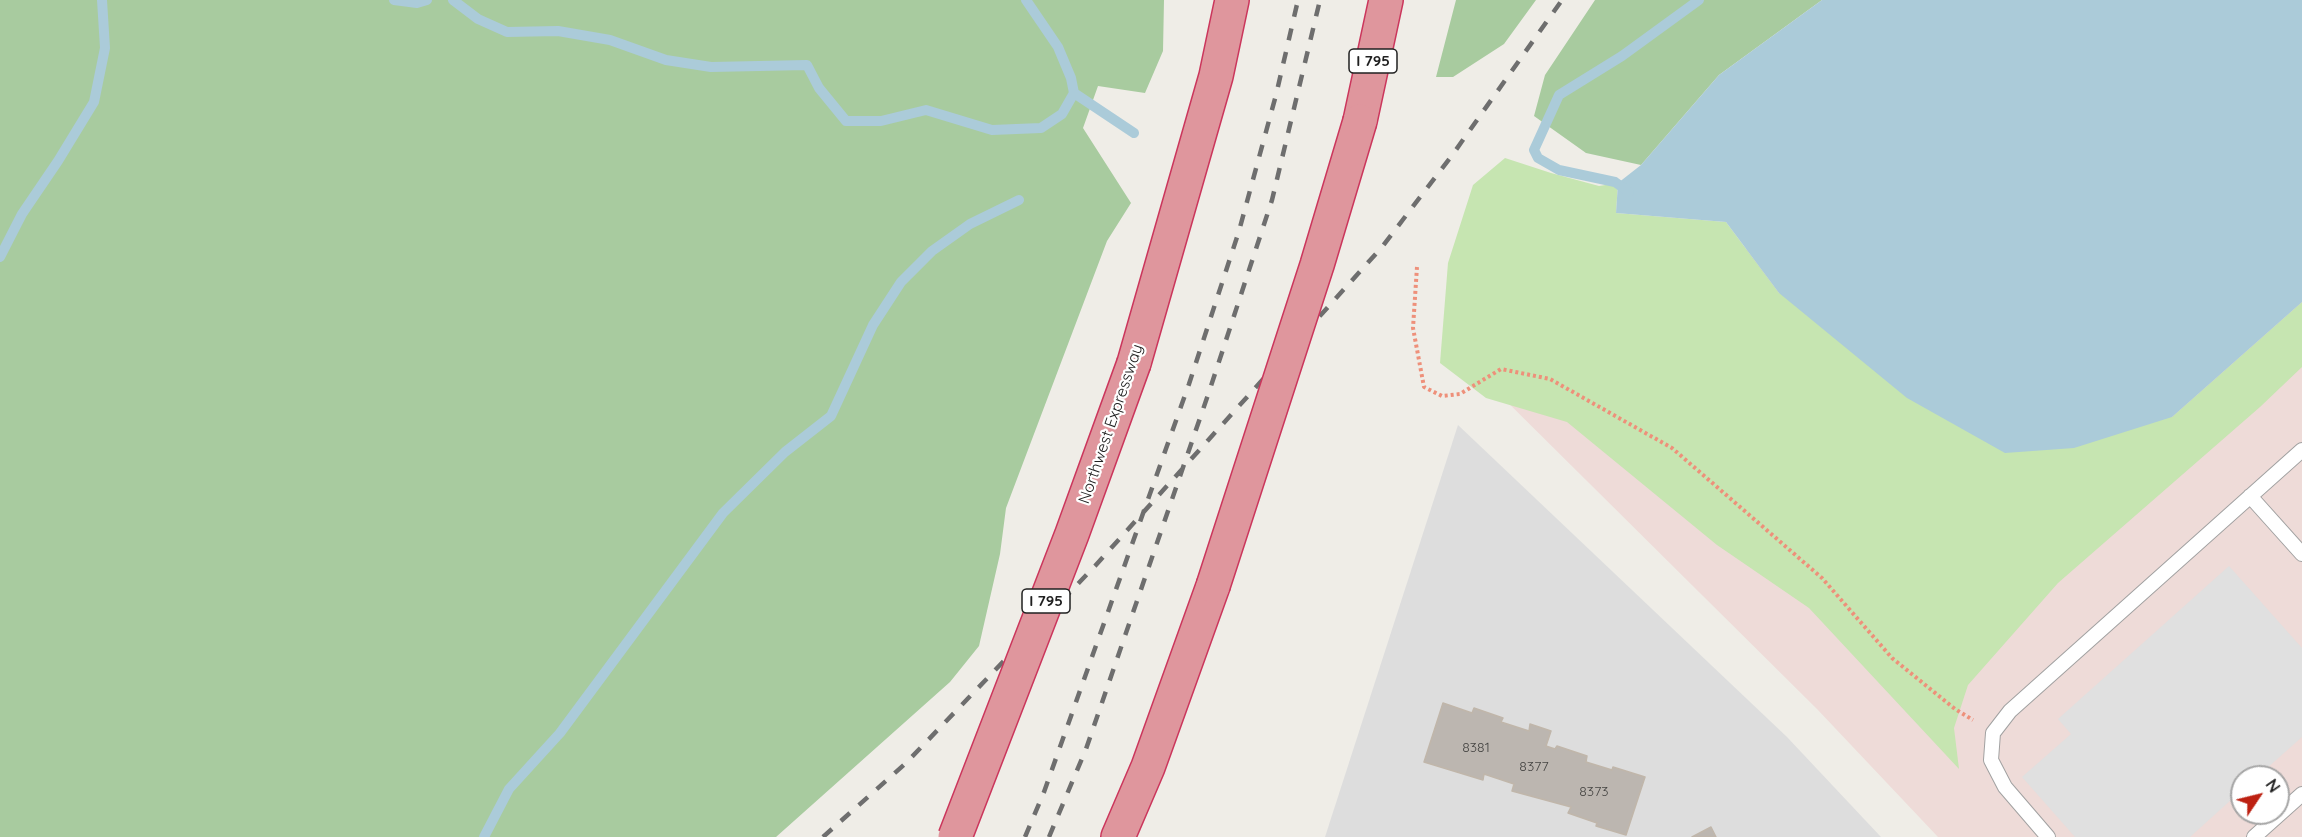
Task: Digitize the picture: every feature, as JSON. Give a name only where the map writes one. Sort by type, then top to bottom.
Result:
[{"type":"highway","name":"Northwest Expressway","points":[[955,837],[1072,534],[1134,363],[1216,76],[1232,0]]},
{"type":"highway","name":"I 795","points":[[1118,837],[1148,767],[1213,586],[1317,265],[1360,121],[1386,0]]},
{"type":"lane","points":[[2048,837],[2005,787],[1990,760],[1994,733],[2010,711],[2302,450]]},
{"type":"lane","points":[[2250,496],[2302,554]]},
{"type":"lane","points":[[2254,837],[2302,794]]},
{"type":"path","points":[[1417,267],[1413,328],[1424,387],[1442,396],[1460,394],[1501,369],[1550,379],[1672,448],[1821,578],[1892,657],[1955,709],[1994,733]]},
{"type":"shaded area","points":[[2302,0],[2302,837],[1938,837],[1817,709],[1475,370]]},
{"type":"shaded area","points":[[1458,425],[1787,737],[1881,837],[1325,837]]},
{"type":"shaded area","points":[[2229,566],[2302,648],[2302,737],[2270,765],[2230,765],[2230,801],[2190,837],[2075,837],[2022,777],[2071,734],[2058,719]]},
{"type":"green space","points":[[0,0],[1164,0],[1163,51],[1145,93],[1098,86],[1083,128],[1131,203],[1107,241],[1006,508],[1000,554],[979,646],[950,682],[776,837],[0,837]]},
{"type":"green space","points":[[1456,0],[1536,0],[1504,44],[1453,77],[1436,77]]},
{"type":"green space","points":[[1595,0],[1822,0],[1719,75],[1641,165],[1586,153],[1534,116],[1545,75]]},
{"type":"green space","points":[[1505,158],[1599,186],[1618,183],[1616,213],[1726,222],[1779,293],[2172,417],[2302,302],[2302,367],[2260,407],[2058,583],[1968,685],[1954,728],[1959,769],[1809,608],[1717,545],[1567,422],[1486,398],[1440,363],[1448,263],[1473,185]]},
{"type":"water","points":[[1822,0],[2302,0],[2302,302],[2172,417],[2074,448],[2005,453],[1907,398],[1779,293],[1726,222],[1616,213],[1618,183],[1641,165],[1719,75]]},
{"type":"building","points":[[1443,703],[1472,713],[1474,708],[1503,718],[1501,722],[1529,731],[1530,724],[1551,731],[1546,746],[1555,749],[1557,746],[1587,756],[1586,762],[1612,770],[1613,767],[1645,777],[1626,835],[1596,826],[1597,823],[1568,813],[1571,807],[1512,791],[1514,784],[1484,774],[1483,780],[1424,762]]},
{"type":"building","points":[[1711,827],[1716,837],[1692,837]]},
{"type":"waterway","points":[[0,257],[22,214],[94,102],[105,48],[102,0]]},
{"type":"waterway","points":[[394,0],[417,3],[427,0]]},
{"type":"waterway","points":[[453,0],[478,19],[507,32],[558,31],[610,40],[666,60],[711,67],[807,65],[819,88],[846,121],[881,121],[926,110],[992,130],[1041,128],[1062,114],[1074,93],[1071,78],[1058,47],[1026,0]]},
{"type":"waterway","points":[[1629,192],[1615,182],[1559,170],[1538,158],[1534,150],[1559,95],[1622,56],[1699,0]]},
{"type":"waterway","points":[[1074,93],[1134,133]]},
{"type":"waterway","points":[[484,837],[509,789],[560,733],[723,513],[785,452],[831,416],[873,325],[901,282],[932,251],[970,224],[1019,200]]},
{"type":"railway","points":[[1025,837],[1044,792],[1189,384],[1239,231],[1276,95],[1298,0]]},
{"type":"railway","points":[[1049,837],[1086,749],[1209,392],[1272,200],[1320,0]]},
{"type":"railway","points":[[823,837],[906,763],[1095,566],[1382,247],[1453,154],[1562,0]]}]
